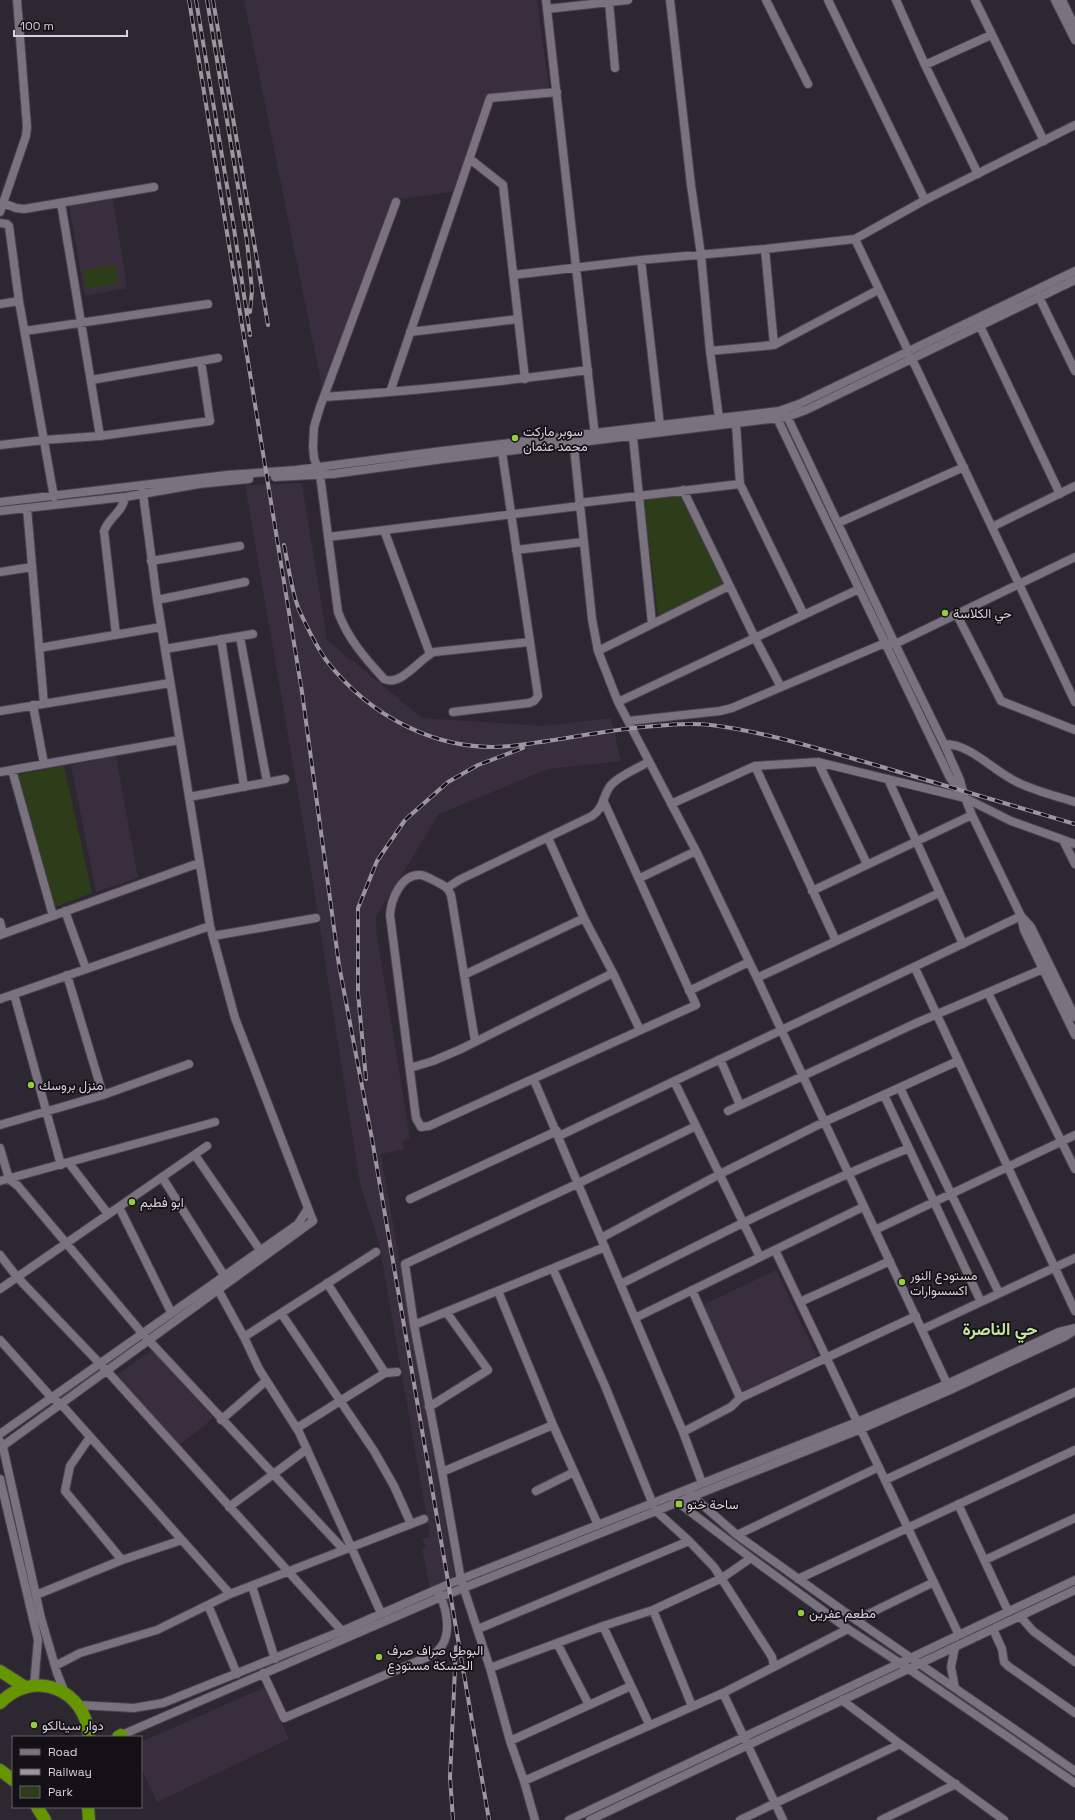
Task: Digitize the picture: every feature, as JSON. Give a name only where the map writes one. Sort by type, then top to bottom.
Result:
[{"type":"highway","points":[[0,1671],[29,1686],[50,1687],[65,1693],[78,1705],[86,1720],[89,1736]]},
{"type":"highway","points":[[0,1703],[8,1696],[29,1686]]},
{"type":"highway","points":[[0,1770],[12,1779]]},
{"type":"highway","points":[[38,1808],[45,1820]]},
{"type":"highway","points":[[82,1808],[84,1820]]},
{"type":"highway","points":[[88,1808],[89,1820]]},
{"type":"street","points":[[0,212],[26,136],[27,127],[17,0]]},
{"type":"street","points":[[546,0],[595,437]]},
{"type":"street","points":[[547,9],[628,0]]},
{"type":"street","points":[[670,0],[691,185],[701,255],[718,418]]},
{"type":"street","points":[[766,0],[808,84]]},
{"type":"street","points":[[828,0],[925,200]]},
{"type":"street","points":[[896,0],[978,174]]},
{"type":"street","points":[[975,0],[1044,141]]},
{"type":"street","points":[[1055,0],[1075,40]]},
{"type":"street","points":[[1062,0],[1075,28]]},
{"type":"street","points":[[609,2],[616,68]]},
{"type":"street","points":[[926,66],[991,35]]},
{"type":"street","points":[[390,392],[490,98],[557,92]]},
{"type":"street","points":[[513,275],[641,260],[855,239],[925,200],[1075,125]]},
{"type":"street","points":[[470,159],[503,185],[525,379]]},
{"type":"street","points":[[3,203],[16,208],[24,208],[154,187]]},
{"type":"street","points":[[396,202],[316,416],[313,437],[314,458],[318,471],[338,612],[345,630],[355,646],[384,679],[390,681],[401,678],[430,654],[443,650],[530,642]]},
{"type":"street","points":[[61,203],[100,436]]},
{"type":"street","points":[[0,223],[7,224],[9,226],[20,301],[54,497]]},
{"type":"street","points":[[855,239],[878,290],[1020,583],[1075,702]]},
{"type":"street","points":[[765,249],[774,345]]},
{"type":"street","points":[[641,260],[660,425]]},
{"type":"street","points":[[318,471],[573,435],[595,437],[633,437],[736,424],[806,410],[1075,271]]},
{"type":"street","points":[[910,356],[980,326],[1075,280]]},
{"type":"street","points":[[710,351],[774,345],[878,290]]},
{"type":"street","points":[[1039,297],[1075,371]]},
{"type":"street","points":[[0,304],[20,301]]},
{"type":"street","points":[[25,331],[208,304]]},
{"type":"street","points":[[410,332],[518,319]]},
{"type":"street","points":[[980,326],[1060,494]]},
{"type":"street","points":[[91,380],[218,358]]},
{"type":"street","points":[[0,445],[100,436],[210,421],[201,361]]},
{"type":"street","points":[[324,397],[525,379],[588,370]]},
{"type":"street","points":[[786,414],[944,744],[960,780],[972,815],[1021,916],[1031,927],[1075,1017]]},
{"type":"street","points":[[0,502],[226,481],[502,452],[574,444],[595,437],[660,425],[718,418],[776,416]]},
{"type":"street","points":[[776,416],[950,778],[965,798]]},
{"type":"street","points":[[736,424],[740,484],[804,615]]},
{"type":"street","points":[[573,435],[593,631],[598,651],[618,702],[648,762],[696,851],[949,1387]]},
{"type":"street","points":[[633,437],[652,624]]},
{"type":"street","points":[[453,712],[529,703],[534,701],[538,696],[502,452]]},
{"type":"street","points":[[838,523],[964,467]]},
{"type":"street","points":[[328,537],[511,514],[683,490],[740,484]]},
{"type":"street","points":[[992,527],[1075,486]]},
{"type":"street","points":[[0,511],[125,497],[143,489]]},
{"type":"street","points":[[65,1693],[55,1666],[36,1595],[1,1445],[61,1404],[313,1222],[234,1018],[212,936],[161,627],[151,561],[143,489]]},
{"type":"street","points":[[683,490],[729,586],[781,687]]},
{"type":"street","points":[[116,635],[104,531],[110,520],[120,511],[125,497]]},
{"type":"street","points":[[27,508],[44,704]]},
{"type":"street","points":[[384,530],[430,654]]},
{"type":"street","points":[[516,550],[583,542]]},
{"type":"street","points":[[151,561],[240,546]]},
{"type":"street","points":[[628,721],[726,710],[885,643],[895,644],[1075,557]]},
{"type":"street","points":[[0,572],[32,567]]},
{"type":"street","points":[[157,600],[245,582]]},
{"type":"street","points":[[598,651],[729,586]]},
{"type":"street","points":[[618,702],[859,589]]},
{"type":"street","points":[[957,615],[1001,701],[1075,730]]},
{"type":"street","points":[[39,648],[161,627]]},
{"type":"street","points":[[165,648],[253,634]]},
{"type":"street","points":[[240,636],[267,782]]},
{"type":"street","points":[[221,639],[244,787]]},
{"type":"street","points":[[0,711],[170,683]]},
{"type":"street","points":[[32,705],[44,764]]},
{"type":"street","points":[[0,772],[179,740]]},
{"type":"street","points":[[944,744],[954,745],[966,750],[1018,783],[1075,802]]},
{"type":"street","points":[[447,888],[470,875],[592,816],[600,810],[608,790],[614,783],[648,762]]},
{"type":"street","points":[[671,804],[755,766],[818,762],[965,798],[1011,821],[1075,844]]},
{"type":"street","points":[[818,762],[867,864]]},
{"type":"street","points":[[755,766],[836,941]]},
{"type":"street","points":[[12,770],[53,916]]},
{"type":"street","points":[[189,797],[285,779]]},
{"type":"street","points":[[888,779],[963,944]]},
{"type":"street","points":[[475,1042],[451,895],[447,888],[423,875],[414,876],[400,886],[390,909],[390,921],[416,1118],[418,1125],[424,1128],[534,1080],[696,1005],[640,878],[604,802]]},
{"type":"street","points":[[812,891],[972,815]]},
{"type":"street","points":[[548,838],[584,918],[613,973],[640,1030]]},
{"type":"street","points":[[1064,840],[1075,864]]},
{"type":"street","points":[[640,878],[696,851]]},
{"type":"street","points":[[0,922],[1,934],[199,863]]},
{"type":"street","points":[[757,978],[940,893]]},
{"type":"street","points":[[65,912],[86,969]]},
{"type":"street","points":[[410,1199],[674,1081],[915,968],[1021,916]]},
{"type":"street","points":[[1021,916],[1022,927],[1075,1035]]},
{"type":"street","points":[[212,936],[316,918]]},
{"type":"street","points":[[464,975],[584,918]]},
{"type":"street","points":[[0,999],[210,926]]},
{"type":"street","points":[[689,991],[749,962]]},
{"type":"street","points":[[915,968],[1075,1311]]},
{"type":"street","points":[[728,1111],[914,1024],[1043,968]]},
{"type":"street","points":[[410,1068],[448,1055],[613,973]]},
{"type":"street","points":[[67,975],[103,1095]]},
{"type":"street","points":[[988,993],[1075,1169]]},
{"type":"street","points":[[14,994],[46,1111],[65,1164],[108,1214]]},
{"type":"street","points":[[720,1059],[740,1105]]},
{"type":"street","points":[[601,1238],[720,1174],[824,1122],[958,1061]]},
{"type":"street","points":[[0,1125],[103,1095],[189,1064]]},
{"type":"street","points":[[534,1080],[683,1432],[702,1483]]},
{"type":"street","points":[[674,1081],[760,1257]]},
{"type":"street","points":[[900,1088],[999,1293]]},
{"type":"street","points":[[884,1095],[981,1302]]},
{"type":"street","points":[[0,1181],[215,1122]]},
{"type":"street","points":[[534,1820],[524,1781],[510,1741],[478,1629],[460,1580],[442,1472],[414,1325],[405,1264],[696,1126]]},
{"type":"street","points":[[874,1230],[1075,1135]]},
{"type":"street","points":[[0,1289],[207,1146]]},
{"type":"street","points":[[0,1148],[9,1179],[18,1186],[142,1333],[273,1474],[348,1549]]},
{"type":"street","points":[[621,1284],[743,1222],[848,1172],[909,1148]]},
{"type":"street","points":[[195,1155],[260,1250]]},
{"type":"street","points":[[162,1177],[228,1283]]},
{"type":"street","points":[[119,1207],[171,1312]]},
{"type":"street","points":[[635,1318],[863,1207]]},
{"type":"street","points":[[0,1434],[171,1312],[298,1224],[308,1210]]},
{"type":"street","points":[[414,1325],[447,1313],[605,1247]]},
{"type":"street","points":[[775,1250],[959,1635]]},
{"type":"street","points":[[244,1337],[376,1252]]},
{"type":"street","points":[[0,1255],[17,1277],[107,1371],[342,1631]]},
{"type":"street","points":[[922,1329],[1075,1258]]},
{"type":"street","points":[[800,1302],[890,1260]]},
{"type":"street","points":[[553,1269],[605,1386],[654,1506],[714,1567],[772,1657],[774,1666]]},
{"type":"street","points":[[214,1282],[244,1337],[259,1369],[297,1428],[348,1549],[382,1613]]},
{"type":"street","points":[[327,1283],[385,1373]]},
{"type":"street","points":[[692,1290],[740,1398]]},
{"type":"street","points":[[498,1291],[553,1425],[598,1525]]},
{"type":"street","points":[[281,1313],[374,1451],[394,1486],[411,1524]]},
{"type":"street","points":[[429,1407],[488,1370],[447,1313]]},
{"type":"street","points":[[683,1432],[731,1407],[740,1398],[916,1316]]},
{"type":"street","points":[[78,1705],[134,1708],[163,1702],[275,1659],[437,1589],[598,1525],[654,1506],[678,1501],[692,1496],[1066,1336],[1075,1329]]},
{"type":"street","points":[[0,1340],[51,1397],[61,1404],[230,1594]]},
{"type":"street","points":[[297,1428],[385,1373],[397,1372]]},
{"type":"street","points":[[222,1420],[266,1381]]},
{"type":"street","points":[[885,1480],[1075,1392]]},
{"type":"street","points":[[442,1472],[553,1425]]},
{"type":"street","points":[[119,1736],[654,1506],[669,1496],[859,1425]]},
{"type":"street","points":[[90,1437],[70,1466],[65,1491],[122,1560]]},
{"type":"street","points":[[229,1507],[307,1449]]},
{"type":"street","points":[[798,1579],[1075,1450]]},
{"type":"street","points":[[737,1535],[879,1467]]},
{"type":"street","points":[[536,1491],[574,1472]]},
{"type":"street","points":[[0,1479],[3,1502],[38,1640],[29,1686]]},
{"type":"street","points":[[685,1490],[737,1535],[856,1620],[1075,1772]]},
{"type":"street","points":[[669,1496],[678,1501],[750,1558],[848,1629],[900,1663],[1075,1784]]},
{"type":"street","points":[[958,1504],[1008,1611]]},
{"type":"street","points":[[985,1560],[1075,1518]]},
{"type":"street","points":[[55,1666],[80,1653],[157,1630],[230,1594],[424,1519]]},
{"type":"street","points":[[36,1595],[122,1560],[182,1540]]},
{"type":"street","points":[[478,1629],[689,1540]]},
{"type":"street","points":[[490,1668],[603,1626],[653,1610],[722,1578],[750,1558]]},
{"type":"street","points":[[569,1820],[1075,1580]]},
{"type":"street","points":[[856,1620],[934,1582]]},
{"type":"street","points":[[252,1586],[275,1659]]},
{"type":"street","points":[[263,1673],[284,1718],[436,1653],[444,1641],[447,1621],[441,1597],[437,1589]]},
{"type":"street","points":[[590,1820],[598,1818],[842,1700],[1075,1590]]},
{"type":"street","points":[[208,1605],[237,1674]]},
{"type":"street","points":[[653,1610],[692,1706]]},
{"type":"street","points":[[1020,1616],[1033,1631],[1075,1662]]},
{"type":"street","points":[[603,1626],[649,1724]]},
{"type":"street","points":[[524,1781],[649,1724],[723,1693],[848,1629]]},
{"type":"street","points":[[993,1629],[1002,1649],[1004,1662],[1075,1713]]},
{"type":"street","points":[[557,1643],[589,1705]]},
{"type":"street","points":[[955,1647],[952,1667],[955,1688]]},
{"type":"street","points":[[510,1741],[631,1686]]},
{"type":"street","points":[[723,1693],[783,1820]]},
{"type":"street","points":[[842,1700],[1004,1820]]},
{"type":"street","points":[[740,1820],[900,1744]]},
{"type":"street","points":[[881,1820],[956,1784]]},
{"type":"street","points":[[596,1807],[598,1818]]},
{"type":"shaded area","points":[[244,0],[537,0],[549,88],[490,98],[459,191],[394,200],[326,407]]},
{"type":"shaded area","points":[[113,199],[127,288],[85,296],[69,206]]},
{"type":"shaded area","points":[[302,483],[327,640],[422,718],[544,726],[611,718],[621,761],[548,769],[439,814],[377,915],[376,929],[410,1138],[403,1141],[404,1149],[381,1154],[455,1578],[430,1588],[422,1548],[426,1547],[422,1539],[430,1537],[379,1243],[360,1184],[308,852],[245,485]]},
{"type":"shaded area","points":[[116,756],[138,878],[96,892],[71,765]]},
{"type":"shaded area","points":[[776,1270],[817,1356],[741,1392],[701,1306]]},
{"type":"shaded area","points":[[152,1350],[213,1418],[180,1445],[116,1376]]},
{"type":"shaded area","points":[[265,1687],[289,1739],[157,1802],[142,1769],[142,1742]]},
{"type":"green space","points":[[116,265],[119,283],[86,289],[83,270]]},
{"type":"green space","points":[[680,495],[723,584],[658,616],[644,500]]},
{"type":"green space","points":[[64,766],[92,893],[55,907],[17,775]]},
{"type":"railway","points":[[189,0],[302,692],[339,965],[372,1139],[489,1820]]},
{"type":"railway","points":[[196,0],[250,335]]},
{"type":"railway","points":[[207,0],[247,241],[252,290],[250,312]]},
{"type":"railway","points":[[213,0],[268,325]]},
{"type":"railway","points":[[284,545],[292,589],[297,605],[326,660],[343,680],[384,714],[407,727],[431,737],[483,747],[510,746],[638,728],[684,724],[711,725],[772,736],[1075,824]]},
{"type":"railway","points":[[366,1079],[358,993],[358,908],[377,861],[405,820],[448,782],[478,765],[523,748]]},
{"type":"railway","points":[[453,1820],[450,1777],[456,1647]]},
{"type":"place","name":"سوبر ماركت محمد عثمان","points":[[515,438]]},
{"type":"place","name":"حي الكلاسة","points":[[945,613]]},
{"type":"place","name":"منزل بروسك","points":[[31,1085]]},
{"type":"place","name":"ابو فطيم","points":[[132,1202]]},
{"type":"place","name":"مستودع النور اكسسوارات","points":[[902,1282]]},
{"type":"place","name":"ساحة ختو","points":[[679,1504]]},
{"type":"place","name":"مطعم عفرين","points":[[801,1613]]},
{"type":"place","name":"البوطي صراف صرف الحسكة مستودع","points":[[379,1657]]},
{"type":"place","name":"دوار سينالكو","points":[[34,1725]]},
{"type":"district","name":"حي الناصرة","points":[[1000,1329]]}]
